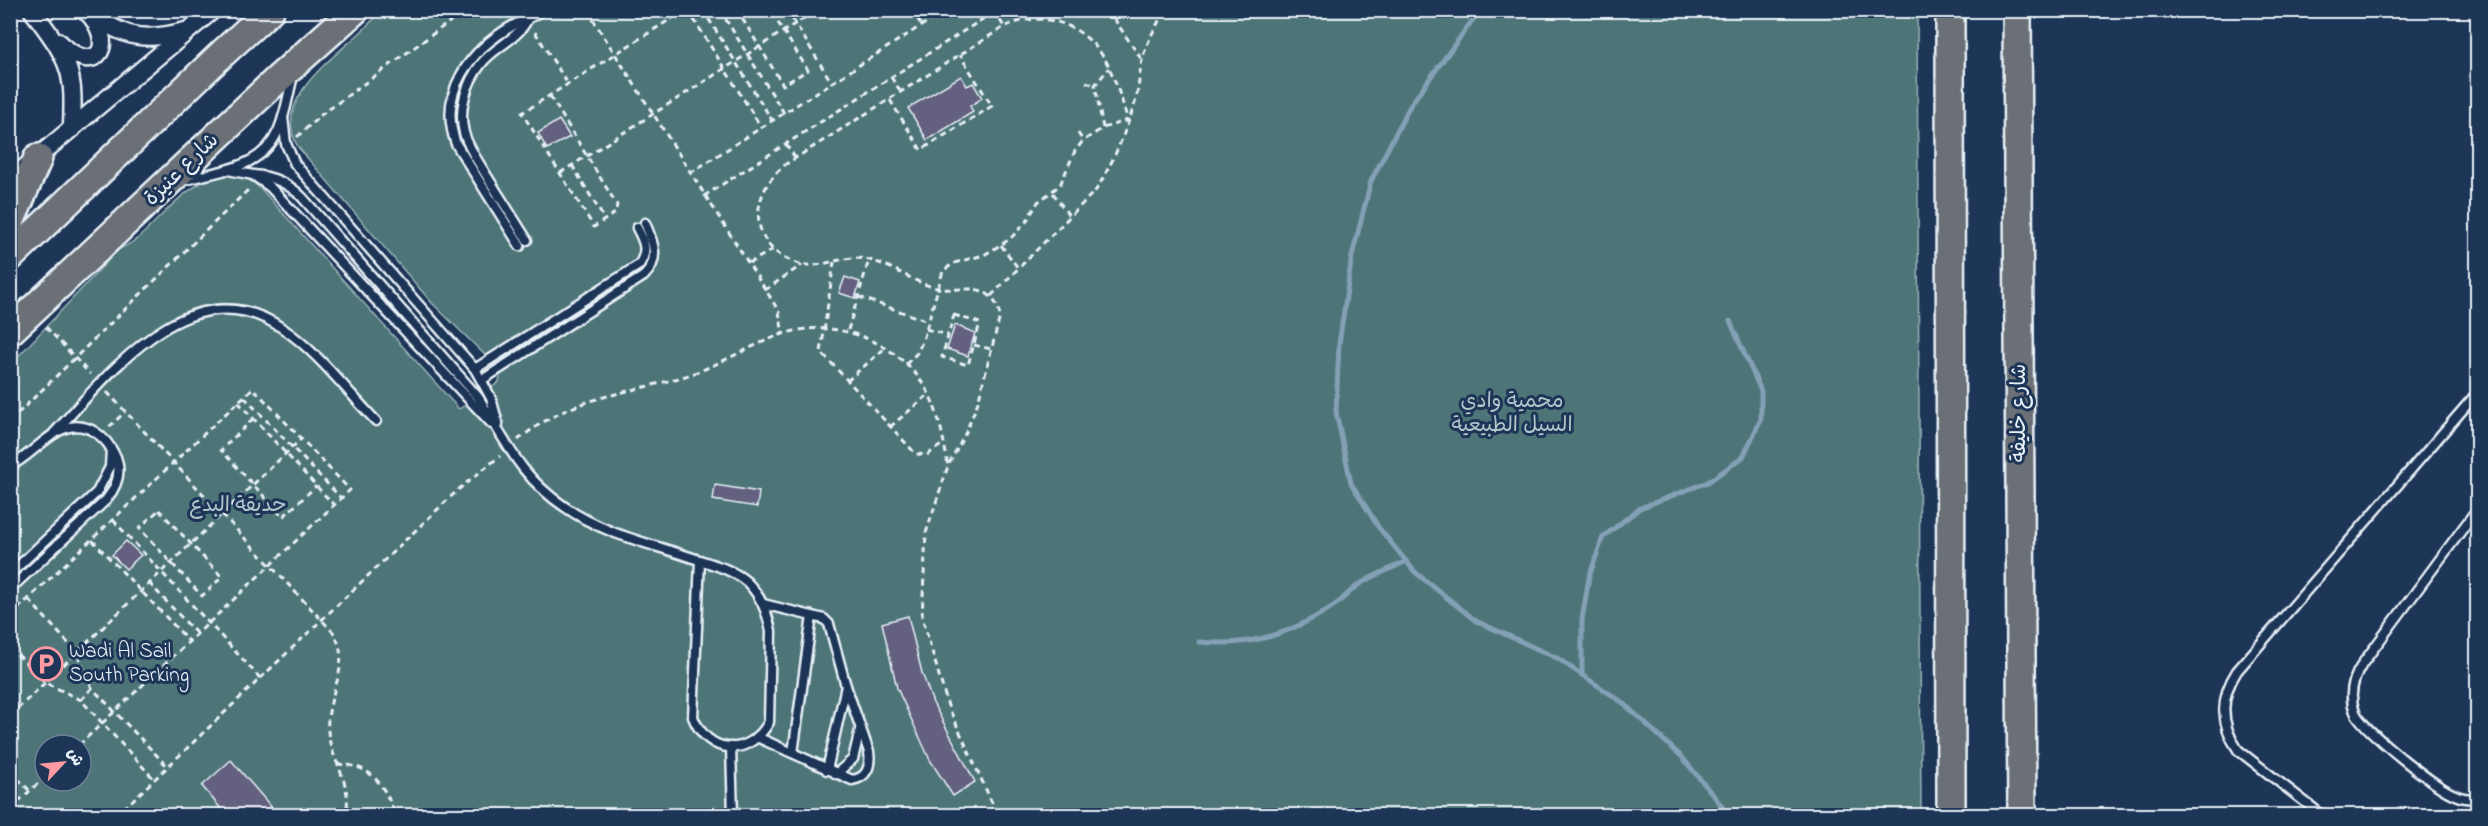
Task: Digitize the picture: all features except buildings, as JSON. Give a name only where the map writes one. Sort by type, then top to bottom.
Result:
[{"type":"main road","points":[[10,257],[270,10]]},
{"type":"main road","name":"شارع عنيزة","points":[[10,331],[355,10]]},
{"type":"main road","points":[[1940,10],[1949,117]]},
{"type":"main road","points":[[1950,10],[1951,816]]},
{"type":"main road","name":"شارع خليفة","points":[[2018,10],[2022,816]]},
{"type":"main road","points":[[10,222],[38,158]]},
{"type":"street","points":[[32,10],[46,28],[73,54],[79,58],[90,59],[98,52],[102,37],[101,29],[87,13]]},
{"type":"street","points":[[10,180],[213,10]]},
{"type":"street","points":[[87,13],[124,33],[142,38],[154,39],[189,30]]},
{"type":"street","points":[[46,28],[70,73],[72,129]]},
{"type":"lane","points":[[524,243],[456,144],[451,126],[450,106],[460,73],[475,54],[512,26],[543,10]]},
{"type":"lane","points":[[165,187],[228,170],[253,160],[264,152],[276,136],[283,117],[297,62]]},
{"type":"lane","points":[[283,117],[288,148],[300,170],[475,369],[493,406],[507,449],[519,465],[548,494],[582,518],[621,535],[700,560],[738,576],[756,593],[763,604],[771,631],[769,722],[764,732],[746,745],[731,747],[713,743],[697,728],[693,717],[700,560]]},
{"type":"lane","points":[[228,170],[283,181],[302,197],[478,397],[499,430]]},
{"type":"lane","points":[[256,176],[270,187],[481,414],[499,430]]},
{"type":"lane","points":[[475,369],[639,266],[645,256],[641,226],[655,248],[652,265],[644,276],[482,380]]},
{"type":"lane","points":[[10,466],[29,455],[54,433],[144,342],[170,324],[205,311],[231,310],[269,320],[293,335],[376,421]]},
{"type":"lane","points":[[2323,816],[2238,750],[2231,740],[2224,717],[2226,693],[2237,671],[2478,392]]},
{"type":"lane","points":[[10,590],[112,493],[116,485],[118,466],[111,449],[100,436],[91,430],[76,426],[54,433]]},
{"type":"lane","points":[[10,574],[97,492],[110,467],[111,449]]},
{"type":"lane","points":[[2477,800],[2454,795],[2371,732],[2361,723],[2352,699],[2356,674],[2363,663],[2478,508]]},
{"type":"lane","points":[[757,737],[852,780],[859,779],[868,770],[869,752],[846,686],[829,624],[824,619],[763,604]]},
{"type":"lane","points":[[793,753],[812,616]]},
{"type":"lane","points":[[827,770],[846,686]]},
{"type":"lane","points":[[836,774],[853,759],[860,729]]},
{"type":"lane","points":[[731,747],[733,816]]},
{"type":"path","points":[[288,148],[321,115],[466,10]]},
{"type":"path","points":[[586,10],[779,312],[783,334]]},
{"type":"path","points":[[550,96],[617,205],[615,213],[594,227],[522,113],[687,10],[761,128]]},
{"type":"path","points":[[703,10],[772,120]]},
{"type":"path","points":[[720,10],[784,113]]},
{"type":"path","points":[[737,10],[783,85],[808,70],[770,10]]},
{"type":"path","points":[[787,10],[832,83]]},
{"type":"path","points":[[560,173],[817,10]]},
{"type":"path","points":[[912,10],[922,26]]},
{"type":"path","points":[[690,173],[946,10]]},
{"type":"path","points":[[1108,10],[1142,60]]},
{"type":"path","points":[[1131,10],[1137,12],[1143,10]]},
{"type":"path","points":[[1155,10],[1162,17]]},
{"type":"path","points":[[991,297],[1096,190],[1106,174],[1115,158],[1137,96],[1142,60],[1167,10]]},
{"type":"path","points":[[704,196],[996,11],[1004,27]]},
{"type":"path","points":[[998,816],[948,706],[922,617],[926,533],[948,466],[966,432],[978,402],[1000,316],[998,309],[991,297],[975,289],[960,291],[937,288],[869,260],[846,259],[813,266],[802,265],[786,258],[774,249],[760,229],[759,203],[771,178],[796,159],[1015,22],[1045,18],[1066,24],[1088,38],[1109,68],[1128,120]]},
{"type":"path","points":[[527,20],[568,84]]},
{"type":"path","points":[[890,100],[921,150],[992,106],[960,55]]},
{"type":"path","points":[[1095,85],[1109,68]]},
{"type":"path","points":[[891,77],[901,92]]},
{"type":"path","points":[[1086,82],[1095,85]]},
{"type":"path","points":[[1095,85],[1103,128]]},
{"type":"path","points":[[906,364],[917,353],[940,275],[947,267],[984,255],[1001,245],[1022,226],[1042,199],[1060,185],[1075,151],[1083,141],[1103,128],[1128,120]]},
{"type":"path","points":[[1078,133],[1083,141]]},
{"type":"path","points":[[786,144],[796,159]]},
{"type":"path","points":[[572,165],[605,220]]},
{"type":"path","points":[[10,421],[256,176]]},
{"type":"path","points":[[1053,192],[1070,217]]},
{"type":"path","points":[[1001,245],[1018,269]]},
{"type":"path","points":[[748,264],[774,249]]},
{"type":"path","points":[[848,331],[869,260]]},
{"type":"path","points":[[834,262],[821,352],[916,454],[927,455],[944,443]]},
{"type":"path","points":[[765,290],[802,265]]},
{"type":"path","points":[[858,297],[928,321]]},
{"type":"path","points":[[32,311],[322,620],[338,641],[342,652],[342,664],[328,716],[329,740],[348,794],[345,816]]},
{"type":"path","points":[[954,315],[980,323],[968,365],[942,357],[948,335],[954,315]]},
{"type":"path","points":[[116,816],[459,489],[530,431],[565,409],[604,395],[698,372],[783,334],[823,328],[848,331],[885,348],[906,364],[929,394],[937,413],[948,466]]},
{"type":"path","points":[[926,328],[948,335]]},
{"type":"path","points":[[974,345],[991,350]]},
{"type":"path","points":[[847,381],[885,348]]},
{"type":"path","points":[[10,616],[254,388],[350,490],[92,733]]},
{"type":"path","points":[[890,427],[929,394]]},
{"type":"path","points":[[244,397],[341,498]]},
{"type":"path","points":[[238,402],[334,505]]},
{"type":"path","points":[[100,436],[125,412]]},
{"type":"path","points":[[254,419],[221,450],[253,485],[283,517],[316,486]]},
{"type":"path","points":[[10,716],[301,439]]},
{"type":"path","points":[[159,510],[222,577],[202,596],[171,563],[139,528],[159,510]]},
{"type":"path","points":[[113,520],[261,679]]},
{"type":"path","points":[[92,540],[189,641]]},
{"type":"path","points":[[149,583],[197,634]]},
{"type":"path","points":[[29,600],[76,652],[92,688],[168,767]]},
{"type":"path","points":[[10,647],[46,683],[81,700],[154,779]]},
{"type":"path","points":[[81,700],[92,688]]},
{"type":"path","points":[[337,764],[358,767],[374,776],[386,790],[394,811]]},
{"type":"path","points":[[10,771],[30,791]]},
{"type":"path","points":[[10,809],[33,788]]},
{"type":"path","points":[[10,793],[18,802]]},
{"type":"path","points":[[362,816],[394,811],[425,816]]},
{"type":"green space","points":[[381,11],[1917,11],[1921,815],[11,815],[11,364],[118,250],[138,238],[195,187],[211,178],[228,175],[245,178],[262,190],[459,409],[498,383],[500,378],[490,360],[432,303],[298,147],[292,130],[292,113],[298,97],[321,68]]},
{"type":"waterway","points":[[1480,10],[1411,104],[1371,181],[1352,256],[1339,344],[1336,412],[1351,483],[1379,528],[1415,572],[1476,621],[1557,658],[1622,702],[1682,757],[1722,806],[1724,816]]},
{"type":"waterway","points":[[1582,675],[1582,620],[1589,577],[1603,537],[1640,508],[1708,482],[1743,457],[1761,419],[1761,391],[1730,321]]},
{"type":"waterway","points":[[1199,642],[1254,640],[1287,631],[1335,605],[1365,581],[1406,561]]},
{"type":"place","name":"Wadi Al Sail South Parking","points":[[46,664]]},
{"type":"park label","name":"محمية وادي السيل الطبيعية","points":[[1512,414]]},
{"type":"park label","name":"حديقة البدع","points":[[238,506]]}]
